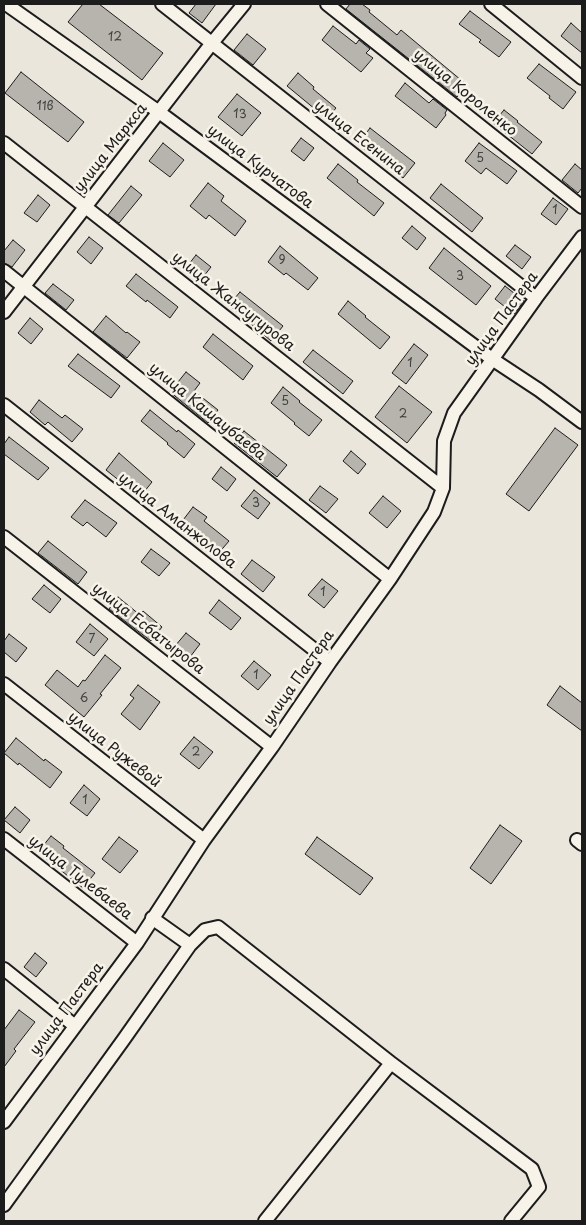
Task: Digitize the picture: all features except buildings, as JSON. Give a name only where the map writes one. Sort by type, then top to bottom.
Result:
[{"type":"street","name":"улица Курчатова","points":[[6,4],[159,112],[492,359],[582,422]]},
{"type":"street","name":"улица Есенина","points":[[162,4],[536,298]]},
{"type":"street","name":"улица Маркса","points":[[4,312],[244,4]]},
{"type":"street","name":"улица Короленко","points":[[327,4],[582,207]]},
{"type":"street","points":[[491,4],[582,78]]},
{"type":"street","name":"улица Жансугурова","points":[[4,143],[443,488]]},
{"type":"street","name":"улица Пастера","points":[[4,1122],[8,1106],[75,1026],[137,943],[204,840],[390,579],[434,512],[443,488],[444,441],[454,413],[582,237]]},
{"type":"street","name":"улица Кашаубаева","points":[[4,271],[390,579]]},
{"type":"street","name":"улица Аманжолова","points":[[4,405],[330,662]]},
{"type":"street","name":"улица Есбатырова","points":[[4,537],[272,747]]},
{"type":"street","name":"улица Ружевой","points":[[4,684],[204,840]]},
{"type":"street","name":"улица Тулебаева","points":[[4,838],[137,943]]},
{"type":"street","points":[[152,918],[190,945]]},
{"type":"street","points":[[4,1205],[190,945],[205,930],[218,927],[391,1063],[532,1169],[539,1186],[511,1221]]},
{"type":"street","points":[[4,969],[75,1026]]},
{"type":"street","points":[[265,1221],[391,1063]]}]
